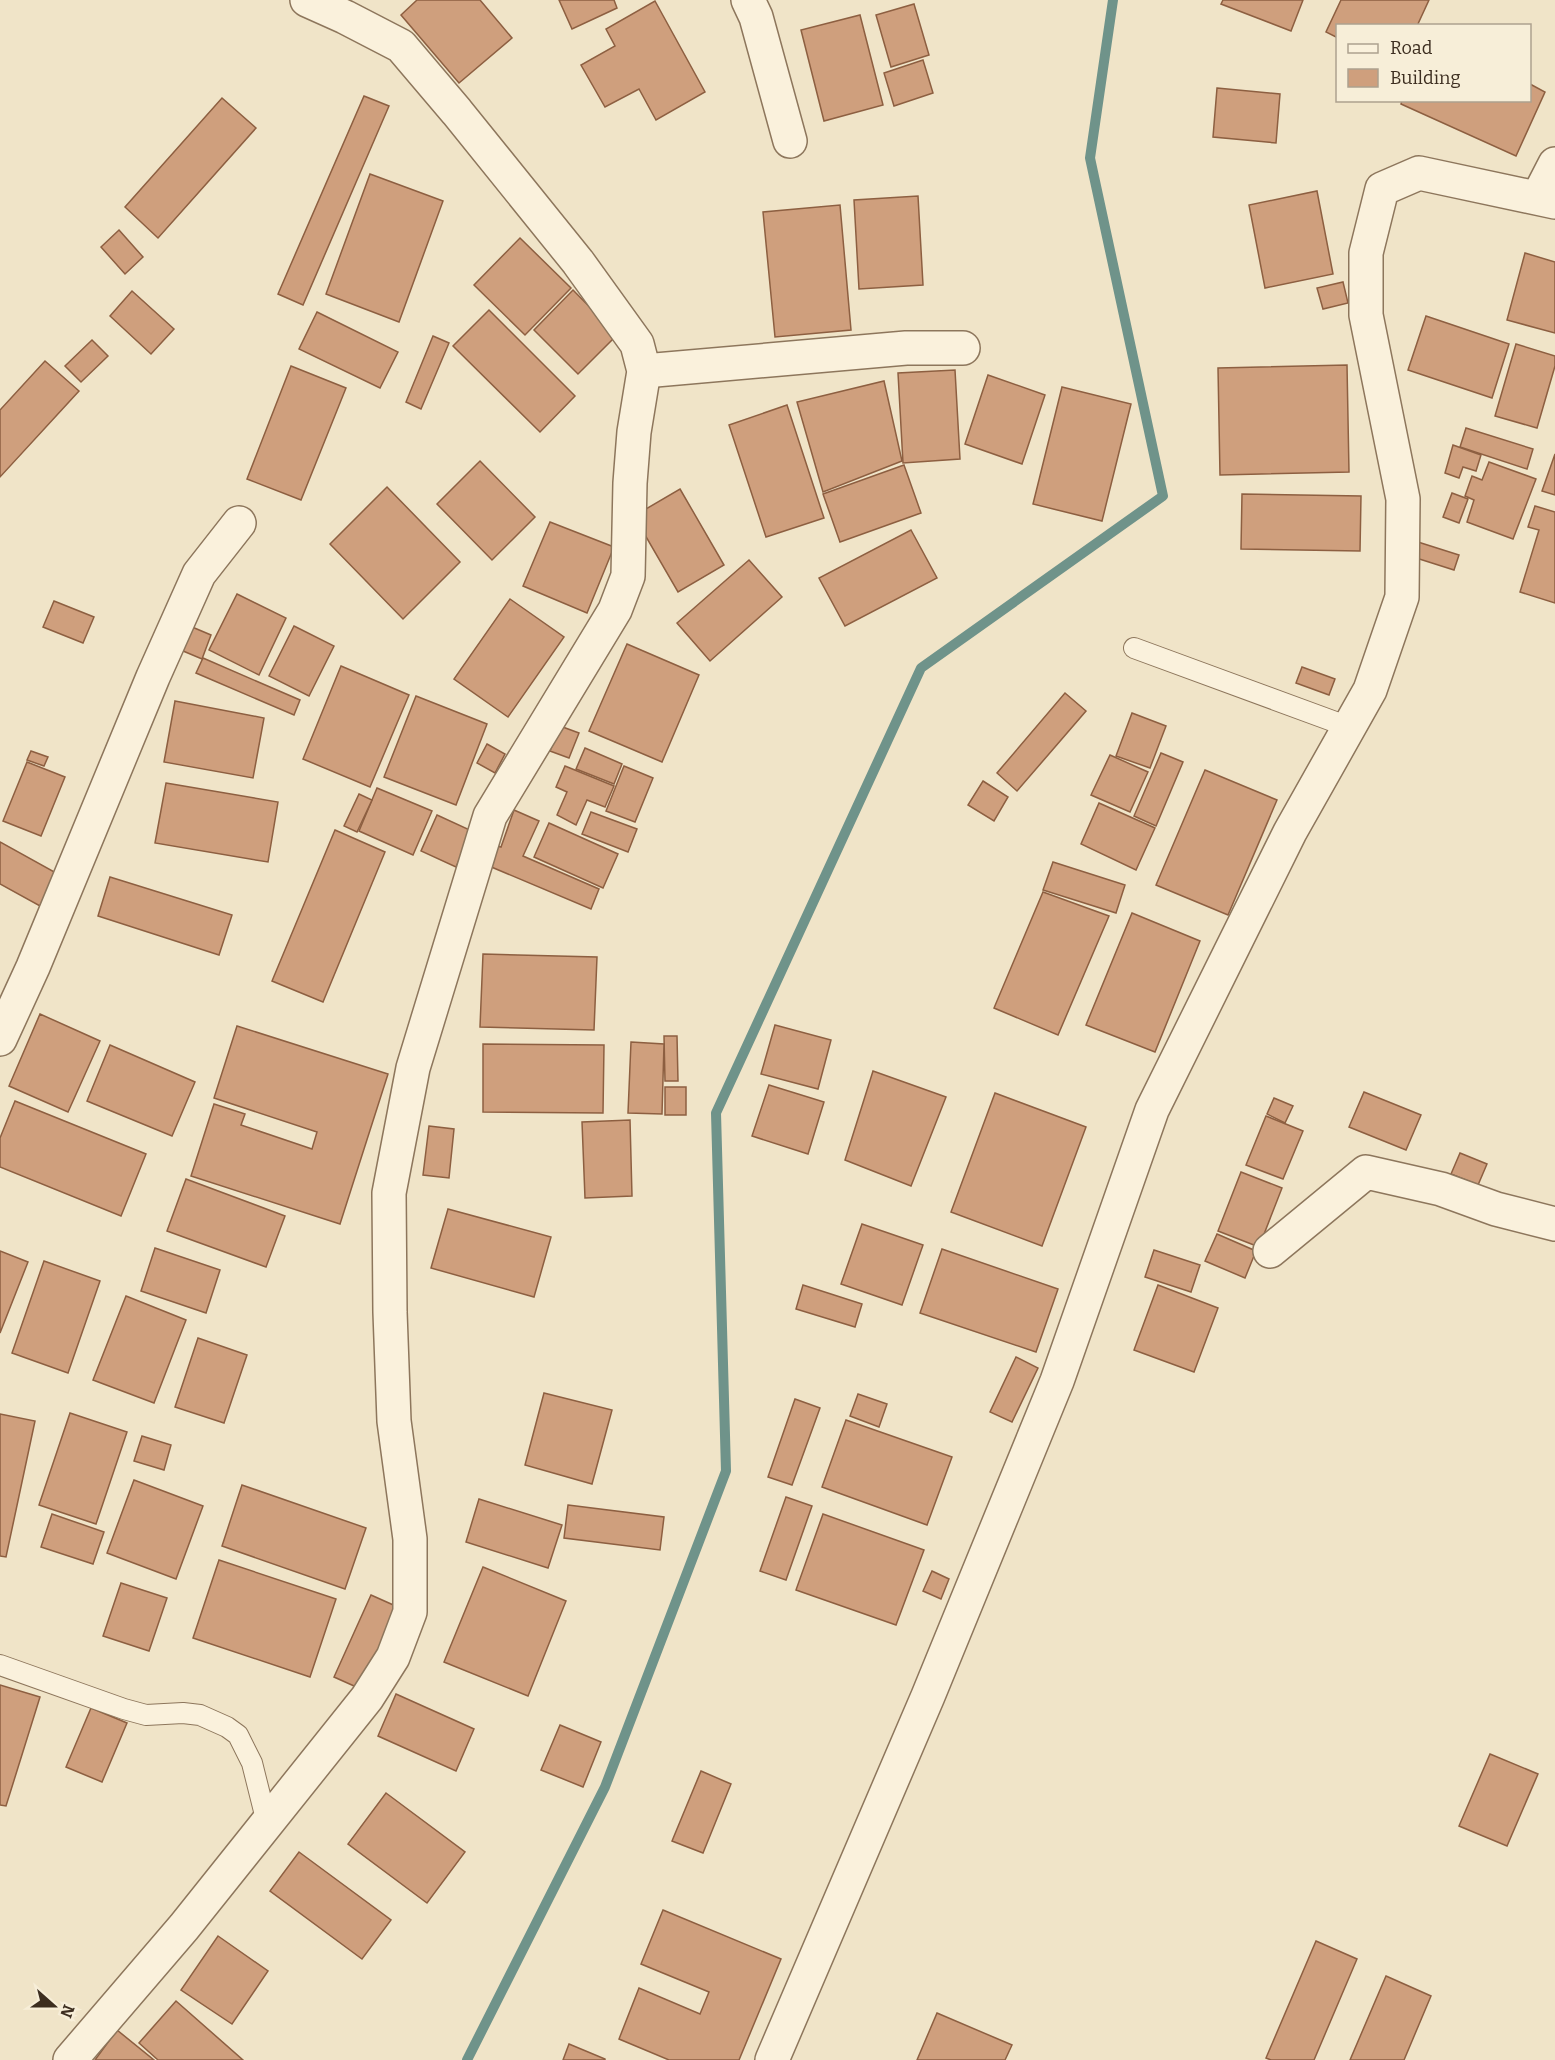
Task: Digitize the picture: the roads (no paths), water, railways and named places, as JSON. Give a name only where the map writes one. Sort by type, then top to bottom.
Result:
[{"type":"street","points":[[70,2060],[184,1927],[367,1698],[393,1657],[410,1612],[410,1539],[394,1421],[389,1193],[413,1068],[490,816],[615,610],[628,576],[633,452],[644,371],[637,344],[578,262],[401,46],[307,0]]},
{"type":"street","points":[[748,0],[756,17],[790,141]]},
{"type":"street","points":[[772,2060],[928,1696],[1052,1392],[1152,1110],[1290,832],[1370,690],[1402,597],[1403,499],[1366,315],[1366,252],[1382,189],[1419,173],[1546,199],[1555,164]]},
{"type":"street","points":[[644,371],[906,348],[963,348]]},
{"type":"street","points":[[0,1039],[33,967],[153,677],[199,574],[239,523]]},
{"type":"street","points":[[1270,1251],[1366,1172],[1441,1189],[1496,1209],[1555,1224]]},
{"type":"lane","points":[[1134,648],[1349,727]]},
{"type":"lane","points":[[0,1665],[135,1712],[146,1715],[183,1713],[200,1715],[227,1727],[238,1735],[252,1763],[267,1823]]},
{"type":"waterway","points":[[467,2060],[605,1787],[726,1471],[716,1113],[921,668],[1163,496],[1090,158],[1113,0]]}]
